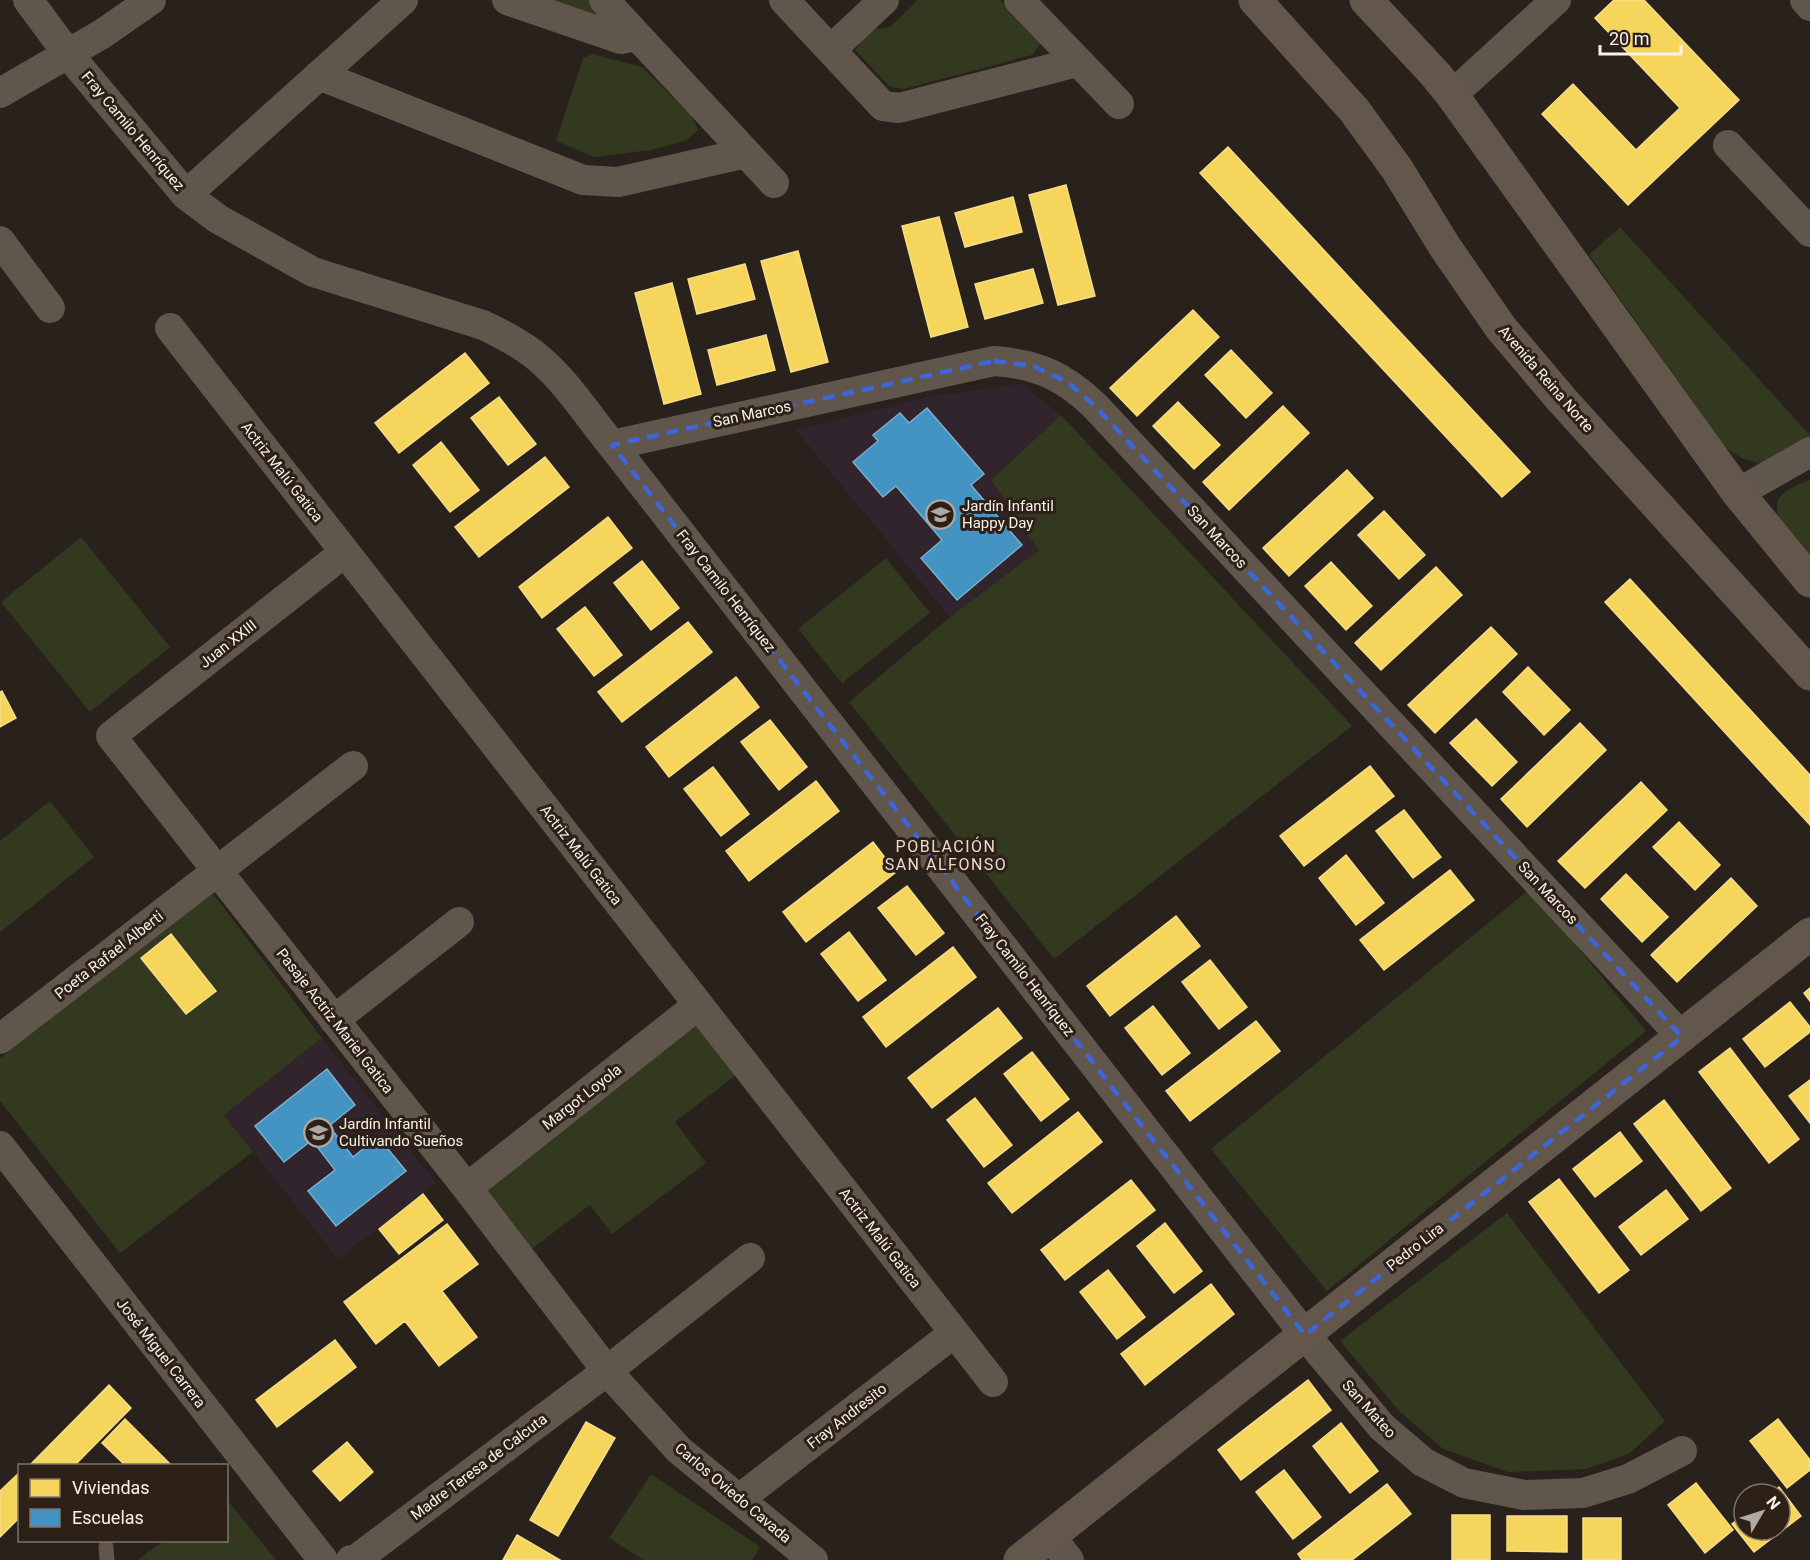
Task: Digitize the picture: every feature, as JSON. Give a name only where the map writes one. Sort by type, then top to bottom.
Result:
[{"type":"street","name":"Fray Camilo Henríquez","points":[[28,0],[68,54],[186,195],[218,219],[313,272],[483,325],[510,338],[556,375],[1305,1335]]},
{"type":"street","points":[[0,93],[118,24],[151,0]]},
{"type":"street","points":[[186,195],[403,0]]},
{"type":"street","points":[[507,0],[621,39],[637,36]]},
{"type":"street","points":[[603,0],[774,183]]},
{"type":"street","points":[[784,0],[883,106],[899,108],[1077,62]]},
{"type":"street","points":[[828,47],[837,44],[885,0]]},
{"type":"street","points":[[1019,0],[1119,104]]},
{"type":"street","name":"Avenida Reina Norte","points":[[1255,0],[1353,110],[1397,169],[1445,247],[1501,328],[1562,400],[1810,674]]},
{"type":"street","points":[[1366,0],[1452,95],[1738,493],[1810,581]]},
{"type":"street","points":[[1452,95],[1556,0]]},
{"type":"street","points":[[1805,0],[1810,6]]},
{"type":"street","points":[[319,75],[583,180],[618,182],[746,153]]},
{"type":"street","points":[[1728,145],[1810,232]]},
{"type":"street","points":[[0,241],[50,308]]},
{"type":"street","name":"Actriz Malú Gatica","points":[[170,328],[993,1382]]},
{"type":"street","name":"San Marcos","points":[[612,445],[994,361],[1033,366],[1067,382],[1095,406],[1682,1037]]},
{"type":"street","points":[[1738,493],[1810,452]]},
{"type":"street","name":"Juan XXIII","points":[[111,736],[345,552]]},
{"type":"street","name":"Pasaje Actriz Mariel Gatica","points":[[111,736],[467,1188],[607,1371]]},
{"type":"street","points":[[219,871],[353,766]]},
{"type":"street","name":"Poeta Rafael Alberti","points":[[0,1039],[219,871]]},
{"type":"street","points":[[334,1020],[459,922]]},
{"type":"street","name":"Pedro Lira","points":[[1020,1560],[1059,1548],[1305,1335],[1810,934]]},
{"type":"street","name":"Margot Loyola","points":[[467,1188],[698,1005]]},
{"type":"street","name":"José Miguel Carrera","points":[[0,1146],[323,1560]]},
{"type":"street","name":"Madre Teresa de Calcuta","points":[[351,1560],[358,1558],[607,1371],[750,1258]]},
{"type":"street","name":"Fray Andresito","points":[[739,1499],[954,1333]]},
{"type":"street","name":"San Mateo","points":[[1305,1335],[1382,1427],[1423,1462],[1464,1483],[1524,1495],[1583,1493],[1629,1479],[1682,1451]]},
{"type":"street","name":"Carlos Oviedo Cavada","points":[[607,1371],[679,1450],[813,1560]]},
{"type":"highlighted area","points":[[994,361],[1033,366],[1067,382],[1095,406],[1682,1037],[1305,1335],[612,445]]},
{"type":"shaded area","name":"Jardín Infantil Happy Day","points":[[1022,384],[1061,415],[991,480],[1039,550],[950,617],[796,430],[932,396]]},
{"type":"shaded area","name":"Jardín Infantil Cultivando Sueños","points":[[322,1038],[436,1183],[338,1259],[224,1115]]},
{"type":"green space","points":[[528,0],[589,0],[606,19]]},
{"type":"green space","points":[[918,0],[1000,0],[1041,43],[1032,55],[904,89],[890,87],[855,50],[870,30],[890,27]]},
{"type":"green space","points":[[593,54],[642,67],[692,116],[698,130],[685,141],[651,150],[594,157],[556,141],[583,58]]},
{"type":"green space","points":[[1620,227],[1810,436],[1763,464],[1743,459],[1725,447],[1589,255]]},
{"type":"green space","points":[[1061,415],[1352,726],[1054,959],[849,702],[950,617],[1039,550],[991,480]]},
{"type":"green space","points":[[1810,479],[1810,557],[1790,535],[1779,517],[1777,508],[1778,500],[1784,493]]},
{"type":"green space","points":[[81,537],[170,647],[90,712],[1,602]]},
{"type":"green space","points":[[886,558],[930,613],[842,683],[798,629]]},
{"type":"green space","points":[[50,801],[94,857],[0,932],[0,841]]},
{"type":"green space","points":[[1530,889],[1646,1031],[1327,1291],[1211,1149]]},
{"type":"green space","points":[[212,892],[322,1038],[224,1115],[253,1152],[120,1253],[0,1101],[0,1058]]},
{"type":"green space","points":[[697,1023],[736,1075],[675,1122],[706,1163],[612,1234],[590,1205],[529,1251],[481,1187]]},
{"type":"green space","points":[[1507,1213],[1665,1421],[1630,1453],[1587,1469],[1508,1472],[1443,1449],[1399,1411],[1340,1341]]},
{"type":"green space","points":[[651,1474],[760,1547],[752,1560],[643,1560],[609,1538]]},
{"type":"green space","points":[[228,1501],[276,1560],[138,1560],[162,1542],[228,1542]]},
{"type":"building: Viviendas","points":[[1614,0],[1644,0],[1739,100],[1628,205],[1542,114],[1573,84],[1636,150],[1680,108],[1595,18]]},
{"type":"building: Viviendas","points":[[1228,147],[1530,472],[1502,497],[1200,173]]},
{"type":"building: Viviendas","points":[[1066,185],[1095,296],[1058,305],[1029,195]]},
{"type":"building: Viviendas","points":[[1013,197],[1022,232],[965,247],[955,213]]},
{"type":"building: Viviendas","points":[[939,217],[968,327],[931,337],[902,226]]},
{"type":"building: Viviendas","points":[[798,251],[828,362],[791,372],[761,261]]},
{"type":"building: Viviendas","points":[[745,264],[755,299],[697,314],[688,279]]},
{"type":"building: Viviendas","points":[[1033,269],[1043,303],[985,319],[975,284]]},
{"type":"building: Viviendas","points":[[672,283],[701,394],[664,404],[635,293]]},
{"type":"building: Viviendas","points":[[1193,310],[1219,337],[1137,416],[1110,388]]},
{"type":"building: Viviendas","points":[[766,335],[775,370],[717,385],[708,350]]},
{"type":"building: Viviendas","points":[[1231,350],[1272,393],[1246,418],[1205,375]]},
{"type":"building: Viviendas","points":[[465,353],[489,383],[399,453],[375,423]]},
{"type":"building: Viviendas","points":[[499,397],[536,444],[508,465],[471,418]]},
{"type":"building: Viviendas","points":[[1178,402],[1220,445],[1194,469],[1153,426]]},
{"type":"building: Viviendas","points":[[1283,406],[1309,433],[1229,510],[1203,482]]},
{"type":"building: Viviendas","points":[[441,442],[479,490],[450,512],[413,465]]},
{"type":"building: Viviendas","points":[[545,457],[569,487],[479,557],[455,527]]},
{"type":"building: Viviendas","points":[[1347,470],[1373,498],[1289,576],[1263,548]]},
{"type":"building: Viviendas","points":[[1384,511],[1425,555],[1399,579],[1358,535]]},
{"type":"building: Viviendas","points":[[608,517],[632,548],[542,618],[519,587]]},
{"type":"building: Viviendas","points":[[642,561],[679,608],[651,630],[614,583]]},
{"type":"building: Viviendas","points":[[1331,562],[1372,606],[1346,630],[1305,586]]},
{"type":"building: Viviendas","points":[[1436,567],[1462,595],[1381,670],[1355,643]]},
{"type":"building: Viviendas","points":[[1630,579],[1810,775],[1810,825],[1605,602]]},
{"type":"building: Viviendas","points":[[585,607],[622,655],[594,676],[557,629]]},
{"type":"building: Viviendas","points":[[688,622],[712,652],[622,722],[598,692]]},
{"type":"building: Viviendas","points":[[1491,627],[1517,654],[1435,733],[1408,705]]},
{"type":"building: Viviendas","points":[[1528,667],[1570,710],[1544,735],[1503,692]]},
{"type":"building: Viviendas","points":[[736,677],[759,707],[669,777],[646,747]]},
{"type":"building: Viviendas","points":[[2,691],[16,718],[0,727],[0,692]]},
{"type":"building: Viviendas","points":[[1476,719],[1517,762],[1492,786],[1450,743]]},
{"type":"building: Viviendas","points":[[770,720],[807,767],[779,790],[741,742]]},
{"type":"building: Viviendas","points":[[1580,723],[1606,750],[1527,827],[1501,799]]},
{"type":"building: Viviendas","points":[[1370,766],[1394,796],[1304,866],[1280,836]]},
{"type":"building: Viviendas","points":[[713,767],[749,814],[721,836],[684,789]]},
{"type":"building: Viviendas","points":[[816,781],[839,811],[749,881],[726,851]]},
{"type":"building: Viviendas","points":[[1641,782],[1667,810],[1585,888],[1558,861]]},
{"type":"building: Viviendas","points":[[1404,810],[1441,857],[1413,878],[1376,831]]},
{"type":"building: Viviendas","points":[[1679,822],[1720,865],[1695,890],[1653,847]]},
{"type":"building: Viviendas","points":[[873,842],[896,872],[806,942],[783,912]]},
{"type":"building: Viviendas","points":[[1346,855],[1384,903],[1356,925],[1319,878]]},
{"type":"building: Viviendas","points":[[1450,870],[1474,900],[1384,970],[1360,940]]},
{"type":"building: Viviendas","points":[[1626,874],[1668,917],[1642,942],[1601,899]]},
{"type":"building: Viviendas","points":[[1731,878],[1757,906],[1677,982],[1651,955]]},
{"type":"building: Viviendas","points":[[907,886],[944,933],[916,955],[878,908]]},
{"type":"building: Viviendas","points":[[1176,916],[1200,946],[1110,1016],[1087,986]]},
{"type":"building: Viviendas","points":[[849,932],[886,980],[858,1001],[821,954]]},
{"type":"building: Viviendas","points":[[171,934],[216,991],[186,1014],[141,958]]},
{"type":"building: Viviendas","points":[[953,947],[976,977],[886,1047],[863,1017]]},
{"type":"building: Viviendas","points":[[1210,960],[1247,1007],[1219,1029],[1182,982]]},
{"type":"building: Viviendas","points":[[1810,988],[1810,1001],[1804,993]]},
{"type":"building: Viviendas","points":[[1790,1002],[1810,1027],[1810,1032],[1765,1067],[1743,1039]]},
{"type":"building: Viviendas","points":[[1153,1006],[1190,1053],[1162,1075],[1125,1028]]},
{"type":"building: Viviendas","points":[[998,1008],[1022,1038],[932,1108],[908,1078]]},
{"type":"building: Viviendas","points":[[1256,1021],[1280,1051],[1190,1121],[1166,1091]]},
{"type":"building: Viviendas","points":[[1730,1048],[1799,1139],[1769,1163],[1699,1072]]},
{"type":"building: Viviendas","points":[[1032,1052],[1069,1099],[1041,1121],[1004,1074]]},
{"type":"building: Viviendas","points":[[1810,1080],[1810,1123],[1789,1096]]},
{"type":"building: Viviendas","points":[[975,1098],[1012,1145],[984,1167],[947,1120]]},
{"type":"building: Viviendas","points":[[1664,1100],[1731,1188],[1701,1211],[1634,1124]]},
{"type":"building: Viviendas","points":[[1078,1112],[1102,1142],[1012,1213],[988,1183]]},
{"type":"building: Viviendas","points":[[1620,1132],[1642,1161],[1595,1197],[1573,1169]]},
{"type":"building: Viviendas","points":[[1559,1179],[1629,1270],[1599,1293],[1529,1202]]},
{"type":"building: Viviendas","points":[[1131,1180],[1155,1210],[1065,1280],[1041,1250]]},
{"type":"building: Viviendas","points":[[1666,1190],[1688,1219],[1641,1255],[1619,1227]]},
{"type":"building: Viviendas","points":[[423,1194],[443,1220],[399,1254],[379,1229]]},
{"type":"building: Viviendas","points":[[1165,1223],[1202,1271],[1174,1293],[1137,1246]]},
{"type":"building: Viviendas","points":[[447,1224],[478,1264],[442,1291],[477,1337],[439,1366],[405,1321],[376,1344],[344,1302]]},
{"type":"building: Viviendas","points":[[1108,1270],[1145,1317],[1117,1339],[1080,1292]]},
{"type":"building: Viviendas","points":[[1211,1284],[1234,1314],[1145,1385],[1121,1354]]},
{"type":"building: Viviendas","points":[[335,1340],[356,1367],[277,1427],[256,1400]]},
{"type":"building: Viviendas","points":[[1308,1380],[1331,1410],[1241,1480],[1218,1450]]},
{"type":"building: Viviendas","points":[[109,1385],[131,1408],[76,1464],[31,1464]]},
{"type":"building: Viviendas","points":[[125,1419],[170,1464],[124,1464],[102,1443]]},
{"type":"building: Viviendas","points":[[1778,1419],[1810,1460],[1810,1470],[1792,1484],[1792,1482],[1782,1482],[1750,1441]]},
{"type":"building: Viviendas","points":[[586,1422],[615,1438],[558,1536],[530,1520]]},
{"type":"building: Viviendas","points":[[1341,1423],[1378,1471],[1350,1493],[1313,1446]]},
{"type":"building: Viviendas","points":[[347,1442],[373,1472],[340,1501],[313,1471]]},
{"type":"building: Viviendas","points":[[1284,1470],[1321,1517],[1293,1539],[1256,1492]]},
{"type":"building: Viviendas","points":[[18,1474],[18,1519],[0,1537],[0,1491]]},
{"type":"building: Viviendas","points":[[1696,1483],[1732,1531],[1705,1553],[1668,1505]]},
{"type":"building: Viviendas","points":[[1387,1484],[1411,1514],[1352,1560],[1302,1560],[1298,1554]]},
{"type":"building: Viviendas","points":[[1792,1504],[1801,1516],[1792,1523]]},
{"type":"building: Viviendas","points":[[1452,1515],[1490,1515],[1490,1560],[1452,1560]]},
{"type":"building: Viviendas","points":[[1507,1516],[1567,1516],[1567,1552],[1507,1551]]},
{"type":"building: Viviendas","points":[[1583,1518],[1621,1518],[1621,1560],[1583,1560]]},
{"type":"building: Viviendas","points":[[517,1535],[560,1560],[503,1560]]},
{"type":"building: Viviendas","points":[[1746,1542],[1767,1542],[1754,1552]]},
{"type":"building: Escuelas","points":[[927,408],[984,474],[971,485],[1022,545],[957,600],[921,558],[942,540],[896,486],[883,497],[853,462],[878,441],[873,435],[900,413],[909,423]]},
{"type":"building: Escuelas","points":[[327,1069],[355,1105],[329,1126],[353,1157],[378,1137],[406,1171],[336,1226],[308,1191],[335,1170],[312,1140],[284,1162],[255,1126]]},
{"type":"place","name":"Jardín Infantil Happy Day","points":[[941,515]]},
{"type":"place","name":"Jardín Infantil Cultivando Sueños","points":[[318,1133]]},
{"type":"district","name":"POBLACIÓN SAN ALFONSO","points":[[946,855]]}]
